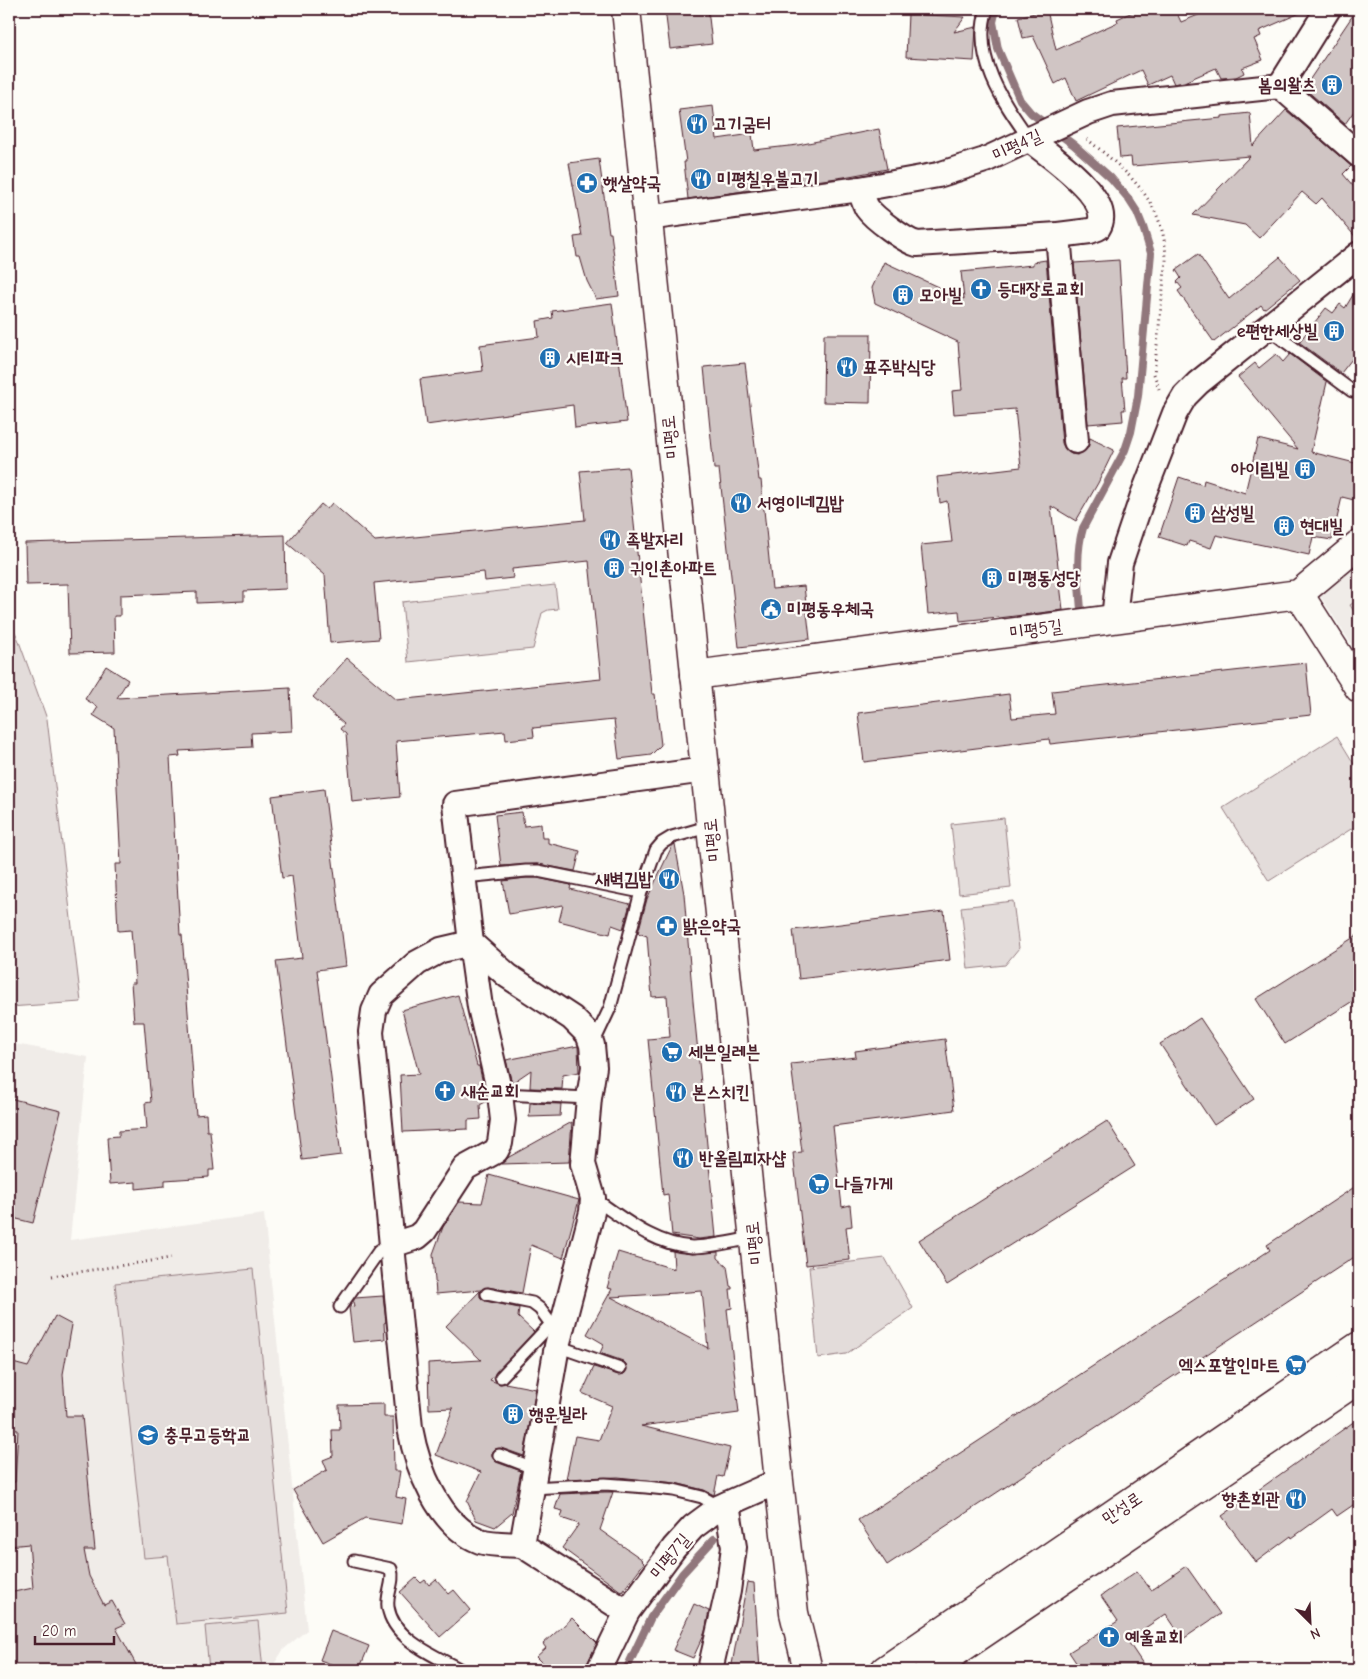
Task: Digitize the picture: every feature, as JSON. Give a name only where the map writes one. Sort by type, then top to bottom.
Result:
[{"type":"street","name":"미평로","points":[[626,9],[779,1481],[794,1613],[808,1670]]},
{"type":"street","points":[[1328,9],[1280,86],[1359,155]]},
{"type":"street","name":"미평4길","points":[[648,218],[860,189],[938,174],[985,160],[1065,122],[1112,104],[1280,86]]},
{"type":"street","points":[[860,189],[865,205],[871,213],[905,240],[914,244],[1058,235],[1096,229],[1101,223],[1100,209],[1092,195],[1034,137]]},
{"type":"street","points":[[1058,235],[1076,441]]},
{"type":"street","points":[[1114,619],[1122,555],[1175,413],[1185,396],[1198,383],[1359,254]]},
{"type":"street","points":[[1359,544],[1299,594],[1359,688]]},
{"type":"street","name":"미평5길","points":[[696,675],[1299,594]]},
{"type":"street","points":[[392,1245],[417,1237],[424,1231],[465,1168],[496,1151],[500,1143],[503,1120],[500,1094],[480,1007],[455,804],[705,770]]},
{"type":"street","points":[[471,943],[508,976],[572,1018],[588,1034],[592,1045],[594,1067],[583,1164],[593,1198],[592,1212],[556,1335],[522,1545]]},
{"type":"street","points":[[471,943],[441,950],[417,963],[380,995],[374,1011],[371,1032],[413,1444],[421,1472],[434,1496],[447,1516],[461,1530],[480,1541],[522,1545],[626,1612]]},
{"type":"street","name":"만성로","points":[[885,1670],[1359,1346]]},
{"type":"street","name":"만성로","points":[[929,1670],[1359,1379]]},
{"type":"street","name":"미평7길","points":[[599,1670],[626,1612],[674,1548],[693,1527],[724,1506],[779,1481]]},
{"type":"street","points":[[710,1670],[728,1591],[734,1547],[724,1506]]},
{"type":"lane","points":[[986,9],[983,37],[990,70],[1005,103],[1034,137]]},
{"type":"lane","points":[[1267,328],[1352,392]]},
{"type":"lane","points":[[592,1045],[610,1008],[641,892],[656,850],[662,843],[672,837],[711,826]]},
{"type":"lane","points":[[464,877],[538,871],[641,892]]},
{"type":"lane","points":[[500,1094],[589,1098]]},
{"type":"lane","points":[[593,1198],[651,1236],[675,1245],[694,1247],[754,1238]]},
{"type":"lane","points":[[340,1307],[379,1251],[392,1245]]},
{"type":"lane","points":[[487,1294],[532,1303],[556,1335],[620,1368]]},
{"type":"lane","points":[[501,1377],[556,1335]]},
{"type":"lane","points":[[499,1454],[534,1478],[674,1490],[702,1497],[724,1506]]},
{"type":"lane","points":[[354,1561],[391,1569],[393,1575],[388,1606],[396,1628],[417,1645],[462,1670]]},
{"type":"path","points":[[1065,122],[1128,174],[1149,200],[1158,217],[1164,236],[1166,260],[1154,374],[1159,389],[1175,413]]},
{"type":"path","points":[[52,1276],[171,1258]]},
{"type":"shaded area","points":[[1359,559],[1359,656],[1317,591]]},
{"type":"shaded area","points":[[555,585],[558,609],[542,613],[533,649],[408,662],[402,602]]},
{"type":"shaded area","points":[[1359,599],[1359,620],[1350,605]]},
{"type":"shaded area","points":[[9,621],[17,636],[47,719],[81,1002],[9,1007]]},
{"type":"shaded area","points":[[1337,736],[1359,772],[1359,824],[1269,881],[1223,808]]},
{"type":"shaded area","points":[[1004,818],[1011,888],[959,894],[951,824]]},
{"type":"shaded area","points":[[1013,901],[1019,948],[1005,965],[968,969],[961,907]]},
{"type":"shaded area","name":"충무고등학교","points":[[9,1043],[88,1057],[70,1240],[264,1214],[307,1630],[284,1649],[270,1670],[9,1670]]},
{"type":"shaded area","points":[[885,1258],[913,1308],[846,1354],[818,1358],[809,1267]]},
{"type":"shaded area","points":[[253,1269],[288,1613],[176,1624],[168,1556],[144,1558],[115,1283]]},
{"type":"shaded area","points":[[258,1621],[263,1670],[209,1670],[205,1626]]},
{"type":"building","points":[[665,9],[708,9],[712,44],[670,49]]},
{"type":"building","points":[[1139,9],[1175,9],[1181,22],[1213,9],[1309,9],[1259,31],[1261,36],[1254,39],[1263,60],[1242,68],[1244,73],[1236,77],[1221,78],[1216,68],[1184,82],[1174,84],[1170,75],[1148,85],[1141,70],[1076,101],[1066,78],[1055,84],[1033,36],[1023,38],[1018,17],[1047,10],[1056,50],[1118,22],[1117,19]]},
{"type":"building","name":"봄의왈츠","points":[[1357,9],[1359,9],[1359,104],[1345,124],[1304,88]]},
{"type":"building","points":[[908,14],[965,17],[954,32],[976,27],[974,61],[906,57]]},
{"type":"building","points":[[713,106],[717,139],[752,134],[754,150],[798,145],[879,129],[887,169],[844,177],[688,199],[684,162],[686,162],[679,110]]},
{"type":"building","points":[[1286,110],[1351,166],[1343,174],[1359,193],[1359,241],[1322,198],[1316,204],[1302,192],[1259,238],[1245,225],[1193,215],[1250,156],[1132,166],[1131,157],[1120,158],[1117,128],[1222,118],[1222,116],[1250,113],[1253,146]]},
{"type":"building","points":[[599,159],[619,296],[596,299],[587,281],[580,257],[577,257],[574,237],[582,236],[569,163]]},
{"type":"building","points":[[1198,254],[1229,299],[1280,257],[1300,280],[1264,309],[1261,305],[1214,342],[1178,291],[1182,288],[1177,282],[1181,278],[1176,270]]},
{"type":"building","points":[[1046,260],[1062,443],[1071,454],[1077,455],[1088,447],[1090,438],[1114,450],[1076,521],[1051,506],[1063,610],[960,621],[959,611],[928,614],[921,545],[952,542],[947,501],[940,503],[937,477],[1021,467],[1015,409],[954,414],[952,391],[962,390],[958,342],[875,303],[872,288],[884,262],[964,299],[961,272],[1033,265],[1033,262]]},
{"type":"building","points":[[1119,260],[1126,378],[1122,378],[1125,410],[1122,410],[1123,421],[1088,424],[1074,263]]},
{"type":"building","name":"e편한세상빌","points":[[1359,285],[1359,350],[1341,373],[1299,342],[1326,308],[1333,313],[1340,304],[1345,308]]},
{"type":"building","name":"시티파크","points":[[612,303],[627,422],[575,428],[573,405],[426,425],[420,379],[483,371],[480,345],[539,337],[537,321],[553,318],[552,311]]},
{"type":"building","points":[[824,334],[871,334],[870,403],[823,402]]},
{"type":"building","points":[[1276,354],[1283,362],[1290,354],[1327,382],[1311,452],[1359,464],[1359,477],[1354,500],[1342,497],[1332,540],[1313,537],[1309,555],[1216,535],[1211,548],[1189,541],[1187,546],[1159,537],[1179,477],[1203,485],[1204,480],[1245,493],[1258,439],[1298,449],[1238,377],[1255,363],[1259,368]]},
{"type":"building","points":[[745,363],[759,480],[761,480],[772,589],[804,586],[810,639],[739,647],[719,469],[714,469],[704,367]]},
{"type":"building","points":[[628,467],[652,694],[655,694],[661,745],[651,755],[619,759],[614,720],[533,728],[534,737],[506,740],[505,731],[396,741],[400,797],[352,802],[346,734],[340,729],[344,724],[313,697],[347,658],[396,700],[601,679],[589,561],[512,569],[513,578],[485,581],[484,572],[374,583],[379,639],[330,643],[325,575],[287,543],[321,504],[327,509],[332,503],[375,541],[585,520],[580,471]]},
{"type":"building","points":[[285,535],[286,589],[244,591],[244,601],[197,603],[197,592],[120,595],[120,616],[114,616],[115,652],[70,653],[68,584],[26,585],[25,543]]},
{"type":"building","points":[[1306,663],[1311,715],[1050,744],[1049,739],[864,762],[858,713],[1009,694],[1012,718],[1055,714],[1052,691]]},
{"type":"building","points":[[106,666],[128,680],[117,698],[290,688],[292,731],[251,733],[252,747],[179,751],[180,756],[170,757],[180,935],[182,935],[196,1115],[206,1114],[207,1131],[210,1131],[214,1170],[209,1170],[209,1177],[165,1180],[165,1186],[136,1189],[136,1182],[110,1184],[107,1137],[119,1136],[119,1131],[147,1129],[145,1103],[151,1102],[144,1022],[134,1022],[131,983],[135,983],[131,930],[118,931],[115,864],[121,864],[114,728],[93,715],[98,707],[85,699]]},
{"type":"building","points":[[324,789],[346,966],[317,970],[341,1155],[302,1160],[276,961],[302,958],[292,876],[282,878],[272,796]]},
{"type":"building","points":[[522,812],[524,826],[541,824],[542,838],[548,838],[548,843],[580,851],[575,871],[538,864],[501,866],[495,815]]},
{"type":"building","points":[[675,844],[684,894],[716,1237],[699,1239],[672,1235],[668,1194],[663,1195],[648,1039],[670,1037],[667,996],[652,997],[647,936],[638,933],[647,899],[672,846]]},
{"type":"building","points":[[537,878],[571,885],[570,889],[630,904],[623,929],[612,925],[610,934],[559,921],[563,905],[509,914],[503,881]]},
{"type":"building","points":[[944,911],[950,960],[799,979],[793,930]]},
{"type":"building","points":[[1359,934],[1359,997],[1285,1044],[1256,999]]},
{"type":"building","points":[[458,995],[477,1066],[479,1066],[487,1101],[480,1105],[481,1119],[468,1120],[468,1129],[403,1132],[400,1075],[419,1074],[402,1010]]},
{"type":"building","points":[[1200,1018],[1254,1099],[1214,1125],[1160,1044]]},
{"type":"building","points":[[945,1039],[954,1110],[833,1126],[842,1207],[850,1205],[852,1226],[846,1227],[850,1260],[806,1265],[793,1153],[802,1152],[791,1064],[856,1057],[855,1051]]},
{"type":"building","points":[[578,1046],[579,1072],[563,1075],[562,1089],[530,1088],[531,1070],[512,1083],[506,1060]]},
{"type":"building","points":[[9,1098],[61,1111],[33,1223],[9,1217]]},
{"type":"building","points":[[530,1103],[561,1104],[560,1116],[529,1117]]},
{"type":"building","points":[[1107,1121],[1135,1166],[947,1285],[919,1240]]},
{"type":"building","points":[[572,1122],[569,1162],[501,1164],[509,1157]]},
{"type":"building","points":[[489,1175],[579,1200],[563,1258],[531,1245],[522,1293],[488,1287],[480,1292],[480,1297],[485,1301],[519,1308],[518,1317],[534,1332],[490,1380],[500,1384],[505,1383],[536,1389],[524,1456],[501,1448],[495,1449],[492,1453],[492,1457],[496,1462],[521,1471],[512,1513],[495,1527],[476,1520],[467,1501],[481,1472],[436,1455],[453,1408],[429,1409],[428,1363],[481,1360],[446,1326],[481,1290],[436,1294],[433,1254],[443,1227],[459,1202],[482,1203]]},
{"type":"building","points":[[1359,1184],[1359,1254],[887,1565],[858,1520],[1270,1250],[1267,1245]]},
{"type":"building","points":[[673,1251],[692,1254],[718,1252],[718,1258],[727,1266],[730,1286],[732,1287],[730,1289],[732,1308],[727,1309],[739,1413],[641,1426],[730,1448],[723,1477],[718,1476],[714,1495],[704,1490],[675,1483],[618,1477],[566,1479],[575,1436],[599,1440],[612,1406],[582,1393],[594,1367],[618,1375],[624,1374],[627,1370],[626,1364],[623,1361],[600,1353],[604,1344],[587,1334],[612,1289],[607,1288],[618,1252],[674,1269]],"holes":[[[702,1291],[708,1348],[611,1297]]]},
{"type":"building","points":[[383,1296],[386,1322],[384,1323],[385,1339],[353,1342],[349,1307],[354,1306],[355,1298]]},
{"type":"building","points":[[55,1316],[72,1325],[63,1374],[66,1416],[82,1416],[95,1550],[84,1550],[89,1576],[104,1605],[112,1601],[125,1624],[116,1628],[139,1670],[9,1670],[9,1593],[33,1588],[29,1544],[9,1546],[9,1482],[15,1482],[18,1430],[9,1429],[9,1362],[28,1367]]},
{"type":"building","points":[[384,1404],[384,1417],[393,1417],[394,1471],[400,1471],[396,1497],[406,1499],[402,1524],[365,1518],[323,1542],[293,1490],[327,1470],[323,1460],[333,1456],[332,1430],[340,1430],[339,1405]]},
{"type":"building","points":[[1359,1418],[1359,1501],[1337,1516],[1332,1509],[1256,1562],[1222,1516]]},
{"type":"building","points":[[613,1492],[600,1530],[643,1560],[644,1563],[622,1592],[562,1548],[579,1524],[561,1518],[563,1511],[555,1509],[560,1494]]},
{"type":"building","points":[[1186,1566],[1220,1614],[1183,1639],[1166,1614],[1127,1640],[1147,1670],[1081,1670],[1069,1652],[1118,1621],[1101,1596],[1137,1571],[1151,1590]]},
{"type":"building","points":[[416,1578],[421,1583],[425,1580],[429,1585],[436,1579],[449,1594],[454,1590],[471,1610],[440,1637],[400,1592]]},
{"type":"building","points":[[747,1582],[754,1583],[760,1670],[731,1670]]},
{"type":"building","points":[[694,1604],[709,1611],[705,1632],[693,1658],[673,1650]]},
{"type":"building","points":[[572,1618],[597,1643],[585,1670],[549,1670],[536,1657],[546,1648],[543,1644]]},
{"type":"building","points":[[331,1631],[369,1646],[359,1670],[347,1670],[320,1660]]},
{"type":"waterway","points":[[996,9],[993,22],[998,49],[1020,100],[1031,113],[1074,145],[1111,178],[1137,212],[1151,253],[1138,396],[1131,432],[1125,450],[1083,528],[1078,558],[1081,610]]},
{"type":"waterway","points":[[626,1670],[651,1617],[682,1574],[714,1539]]},
{"type":"place","name":"봄의왈츠","points":[[1332,85]]},
{"type":"place","name":"고기굼터","points":[[697,124]]},
{"type":"place","name":"미평칠우불고기","points":[[701,179]]},
{"type":"place","name":"햇살약국","points":[[587,183]]},
{"type":"place","name":"등대장로교회","points":[[981,289]]},
{"type":"place","name":"모아빌","points":[[903,295]]},
{"type":"place","name":"e편한세상빌","points":[[1334,331]]},
{"type":"place","name":"시티파크","points":[[550,358]]},
{"type":"place","name":"표주박식당","points":[[847,367]]},
{"type":"place","name":"아이림빌","points":[[1305,469]]},
{"type":"place","name":"서영이네김밥","points":[[741,503]]},
{"type":"place","name":"삼성빌","points":[[1195,513]]},
{"type":"place","name":"현대빌","points":[[1284,526]]},
{"type":"place","name":"족발자리","points":[[610,540]]},
{"type":"place","name":"귀인촌아파트","points":[[614,568]]},
{"type":"place","name":"미평동성당","points":[[992,578]]},
{"type":"place","name":"미평동우체국","points":[[771,609]]},
{"type":"place","name":"새벽김밥","points":[[669,879]]},
{"type":"place","name":"밝은약국","points":[[667,926]]},
{"type":"place","name":"세븐일레븐","points":[[672,1052]]},
{"type":"place","name":"새순교회","points":[[445,1091]]},
{"type":"place","name":"본스치킨","points":[[676,1092]]},
{"type":"place","name":"반올림피자샵","points":[[683,1158]]},
{"type":"place","name":"나들가게","points":[[819,1184]]},
{"type":"place","name":"엑스포할인마트","points":[[1296,1365]]},
{"type":"place","name":"행운빌라","points":[[513,1414]]},
{"type":"place","name":"충무고등학교","points":[[148,1435]]},
{"type":"place","name":"향촌회관","points":[[1296,1499]]},
{"type":"place","name":"예울교회","points":[[1109,1637]]}]
